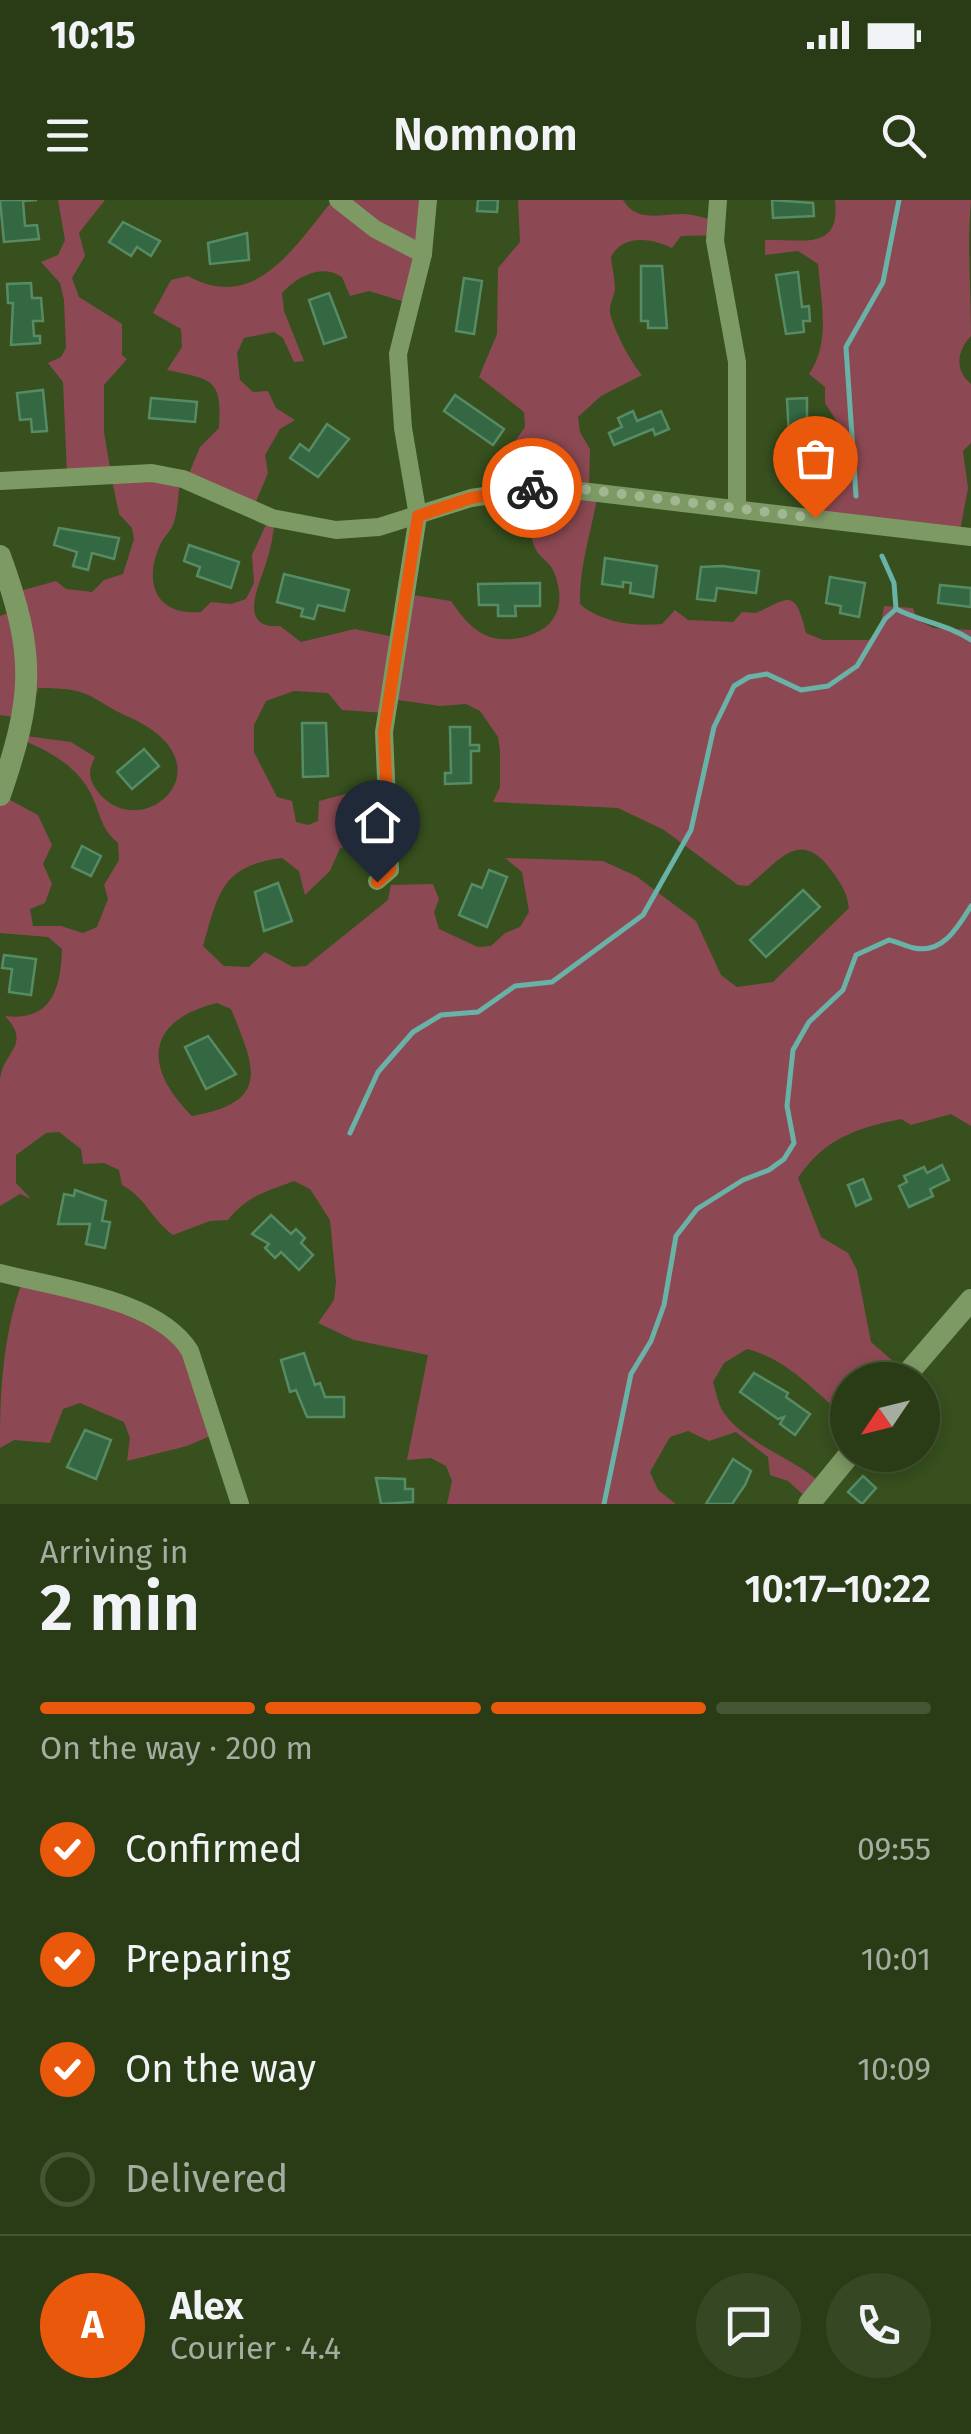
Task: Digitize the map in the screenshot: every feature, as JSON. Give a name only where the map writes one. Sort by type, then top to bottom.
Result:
[{"type":"street","points":[[338,200],[376,229],[423,254]]},
{"type":"street","points":[[377,882],[390,870],[384,732],[418,516],[403,428],[398,354],[423,254],[428,200]]},
{"type":"street","points":[[718,200],[715,241],[737,362],[737,508]]},
{"type":"street","points":[[0,482],[152,473],[184,479],[272,518],[336,530],[379,526],[471,498],[547,486],[971,537]]},
{"type":"street","points":[[0,556],[20,615],[30,683],[18,742],[0,795]]},
{"type":"street","points":[[0,1273],[148,1312],[179,1332],[190,1351],[240,1504]]},
{"type":"street","points":[[918,1362],[971,1300]]},
{"type":"street","points":[[809,1504],[835,1472]]},
{"type":"shaded area","points":[[58,200],[105,200],[79,233],[85,256],[72,278],[79,297],[122,324],[122,355],[127,359],[104,385],[104,432],[111,474],[180,482],[174,522],[161,543],[153,570],[157,593],[172,608],[201,612],[211,602],[231,604],[246,599],[254,583],[252,555],[268,520],[275,521],[254,602],[255,612],[258,620],[280,626],[301,642],[355,629],[399,638],[413,595],[451,601],[469,623],[492,637],[525,637],[547,626],[558,609],[558,586],[552,568],[531,537],[526,449],[515,441],[525,427],[524,412],[479,377],[497,334],[498,268],[520,242],[518,200],[623,200],[642,215],[687,214],[722,222],[720,235],[681,236],[672,248],[647,240],[630,241],[611,257],[615,289],[611,319],[642,375],[601,396],[578,417],[580,432],[590,449],[589,488],[598,492],[580,604],[608,619],[652,625],[662,624],[675,610],[688,620],[733,622],[742,612],[756,613],[789,600],[798,608],[806,633],[823,640],[869,640],[880,629],[884,606],[913,608],[917,620],[934,628],[971,630],[971,1126],[951,1114],[911,1125],[901,1119],[870,1127],[830,1145],[798,1178],[821,1237],[848,1253],[857,1270],[871,1342],[894,1362],[830,1362],[830,1403],[789,1369],[747,1349],[724,1363],[713,1382],[722,1410],[734,1424],[823,1485],[810,1501],[788,1481],[770,1475],[768,1457],[736,1432],[709,1441],[688,1431],[670,1437],[650,1472],[658,1490],[676,1504],[447,1504],[452,1481],[446,1466],[431,1458],[407,1460],[428,1355],[354,1340],[318,1323],[334,1300],[336,1282],[330,1220],[310,1189],[294,1181],[250,1200],[228,1220],[210,1221],[173,1235],[122,1185],[119,1170],[104,1163],[83,1164],[81,1149],[59,1132],[46,1133],[16,1155],[16,1183],[31,1199],[20,1194],[0,1206],[0,1079],[16,1041],[13,1026],[5,1016],[33,1014],[50,1000],[59,977],[62,949],[48,937],[0,933],[0,804],[10,800],[38,815],[52,845],[43,864],[52,884],[45,903],[30,909],[33,926],[61,926],[83,933],[97,927],[108,899],[104,885],[119,860],[118,843],[106,829],[84,782],[59,759],[27,742],[26,736],[71,742],[95,757],[90,771],[92,783],[116,807],[136,810],[155,805],[169,793],[177,777],[175,757],[161,737],[89,695],[38,688],[30,719],[0,715],[0,616],[22,608],[20,591],[56,581],[66,589],[92,592],[104,580],[123,574],[134,539],[132,528],[119,514],[111,475],[67,474],[63,382],[48,363],[61,357],[66,348],[64,300],[60,283],[41,262],[58,255],[65,240]],"holes":[[[294,691],[328,693],[342,710],[385,713],[391,699],[440,706],[466,704],[480,711],[498,737],[500,787],[493,802],[618,808],[664,830],[738,885],[748,886],[790,852],[810,851],[832,871],[849,908],[773,982],[737,987],[721,975],[696,921],[636,876],[603,861],[505,858],[522,872],[529,912],[520,927],[505,933],[491,946],[478,947],[439,929],[434,912],[439,899],[433,884],[391,885],[388,900],[306,966],[293,967],[265,952],[249,967],[224,966],[203,946],[219,897],[235,875],[246,867],[282,858],[299,871],[305,895],[330,871],[340,848],[386,839],[382,792],[349,793],[319,801],[318,821],[308,825],[296,822],[292,801],[277,797],[254,752],[254,725],[266,701]],[[217,1003],[231,1009],[250,1064],[246,1091],[218,1110],[192,1116],[165,1080],[159,1048],[176,1021],[193,1011]]]},
{"type":"shaded area","points":[[333,200],[427,200],[408,303],[369,291],[350,296],[342,277],[318,272],[302,277],[282,293],[284,311],[304,361],[294,362],[283,338],[274,332],[244,338],[237,353],[240,380],[253,392],[268,391],[276,408],[295,420],[280,429],[265,455],[268,473],[252,511],[188,476],[200,447],[219,428],[219,399],[216,390],[204,380],[167,370],[182,347],[181,329],[153,313],[171,280],[188,276],[212,285],[234,286],[254,281],[288,254]]},
{"type":"shaded area","points":[[835,200],[971,200],[971,336],[959,360],[962,373],[971,384],[971,443],[963,451],[968,488],[960,531],[819,511],[825,447],[837,422],[825,403],[825,387],[809,374],[822,335],[818,264],[798,251],[765,255],[765,240],[805,240],[826,235],[832,228]]},
{"type":"shaded area","points":[[23,1279],[175,1326],[222,1431],[187,1446],[127,1461],[130,1438],[124,1422],[80,1403],[63,1409],[50,1443],[14,1440],[0,1448],[4,1362]]},
{"type":"building","points":[[0,200],[37,200],[23,201],[25,226],[37,225],[39,239],[4,242]]},
{"type":"building","points":[[478,200],[498,200],[497,212],[477,211]]},
{"type":"building","points":[[772,200],[813,203],[814,216],[773,218]]},
{"type":"building","points":[[123,222],[160,241],[151,256],[137,247],[131,256],[109,242]]},
{"type":"building","points":[[247,233],[249,260],[210,264],[208,243]]},
{"type":"building","points":[[641,266],[662,266],[667,328],[648,328],[648,321],[641,321]]},
{"type":"building","points":[[798,272],[802,307],[809,306],[810,321],[803,321],[804,332],[786,334],[776,275]]},
{"type":"building","points":[[464,278],[482,281],[474,334],[456,331]]},
{"type":"building","points":[[31,283],[32,298],[41,298],[43,321],[33,321],[34,336],[40,336],[40,343],[11,345],[13,303],[8,303],[7,284]]},
{"type":"building","points":[[329,293],[346,337],[324,344],[309,300]]},
{"type":"building","points":[[43,390],[47,431],[32,432],[31,419],[20,420],[17,393]]},
{"type":"building","points":[[455,395],[504,429],[493,445],[444,411]]},
{"type":"building","points":[[151,398],[197,402],[195,422],[149,418]]},
{"type":"building","points":[[807,398],[807,454],[790,455],[787,399]]},
{"type":"building","points":[[633,411],[637,421],[661,411],[669,429],[655,435],[653,429],[614,445],[609,433],[622,427],[618,418]]},
{"type":"building","points":[[327,424],[349,439],[318,477],[290,458],[300,444],[309,451]]},
{"type":"building","points":[[59,528],[119,538],[114,559],[92,553],[88,570],[73,566],[77,552],[54,545]]},
{"type":"building","points":[[189,545],[239,562],[231,588],[197,576],[200,567],[184,561]]},
{"type":"building","points":[[605,558],[657,566],[653,597],[630,593],[631,583],[623,582],[623,587],[602,584]]},
{"type":"building","points":[[701,567],[759,571],[756,593],[717,588],[715,601],[697,599]]},
{"type":"building","points":[[284,574],[349,590],[344,611],[318,605],[314,619],[301,616],[303,609],[277,602]]},
{"type":"building","points":[[830,577],[865,583],[859,617],[840,613],[841,606],[826,603]]},
{"type":"building","points":[[540,583],[540,606],[515,606],[516,616],[498,616],[498,605],[479,605],[478,584]]},
{"type":"building","points":[[940,585],[971,588],[971,607],[938,603]]},
{"type":"building","points":[[302,723],[326,723],[328,776],[303,777]]},
{"type":"building","points":[[450,727],[470,727],[470,745],[479,745],[479,751],[471,751],[471,783],[445,784],[445,773],[451,773]]},
{"type":"building","points":[[144,749],[159,766],[132,789],[117,772]]},
{"type":"building","points":[[82,846],[101,856],[91,876],[72,867]]},
{"type":"building","points":[[489,870],[507,877],[487,927],[459,915],[472,884],[482,888]]},
{"type":"building","points":[[278,883],[292,921],[264,931],[255,892]]},
{"type":"building","points":[[803,890],[820,907],[766,957],[750,940]]},
{"type":"building","points":[[4,955],[36,959],[31,995],[9,992],[12,969],[2,968]]},
{"type":"building","points":[[208,1036],[236,1074],[206,1089],[185,1047]]},
{"type":"building","points":[[942,1165],[949,1180],[930,1189],[933,1196],[909,1207],[899,1186],[907,1182],[904,1176],[924,1167],[927,1173]]},
{"type":"building","points":[[863,1179],[871,1199],[856,1206],[848,1185]]},
{"type":"building","points":[[75,1190],[106,1201],[102,1221],[110,1222],[105,1248],[86,1244],[90,1224],[58,1224],[64,1194],[74,1196]]},
{"type":"building","points":[[271,1215],[291,1234],[296,1229],[305,1238],[301,1243],[313,1255],[299,1270],[281,1252],[275,1258],[265,1248],[269,1244],[252,1234]]},
{"type":"building","points":[[304,1353],[315,1385],[320,1383],[325,1397],[344,1397],[344,1417],[307,1417],[296,1390],[290,1392],[281,1360]]},
{"type":"building","points":[[754,1373],[788,1393],[786,1397],[810,1414],[795,1435],[780,1424],[784,1417],[778,1419],[740,1392]]},
{"type":"building","points":[[85,1430],[111,1440],[96,1479],[67,1467]]},
{"type":"building","points":[[733,1459],[751,1471],[745,1485],[732,1504],[706,1504]]},
{"type":"building","points":[[863,1476],[876,1488],[862,1504],[848,1492]]},
{"type":"building","points":[[376,1478],[405,1479],[405,1489],[413,1489],[413,1502],[381,1504]]},
{"type":"waterway","points":[[856,496],[846,347],[883,282],[899,200]]},
{"type":"waterway","points":[[882,556],[894,583],[896,609],[971,640]]},
{"type":"waterway","points":[[350,1133],[378,1072],[413,1032],[441,1015],[478,1012],[515,986],[552,982],[643,915],[691,830],[714,727],[734,686],[749,677],[767,674],[801,690],[828,686],[857,666],[885,619],[896,609]]},
{"type":"waterway","points":[[604,1504],[631,1374],[651,1341],[664,1305],[676,1236],[697,1209],[784,1159],[794,1143],[787,1106],[793,1050],[809,1022],[843,990],[856,955],[889,940],[914,948],[933,947],[948,937],[971,906]]},
{"type":"way so far","points":[[532,488],[573,488],[815,518]]},
{"type":"route","points":[[377,882],[390,870],[384,732],[415,556],[418,516],[471,498],[532,488]]}]
